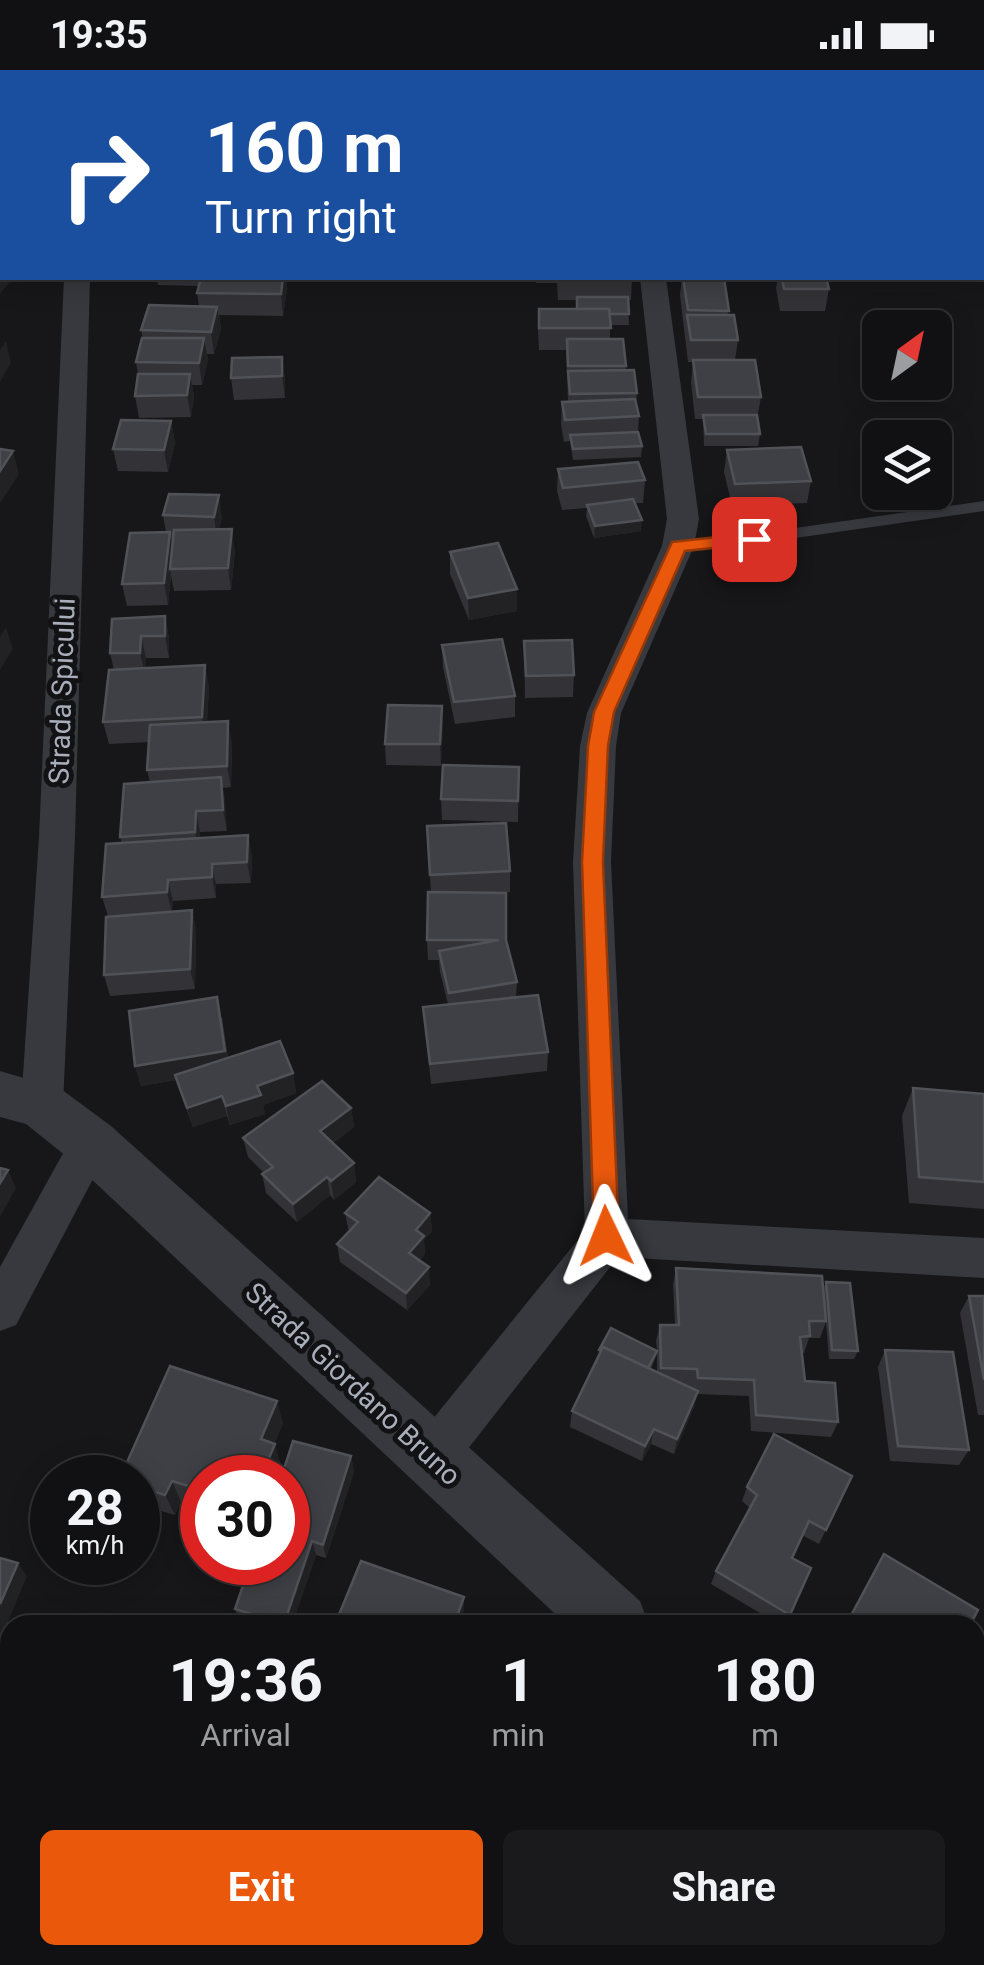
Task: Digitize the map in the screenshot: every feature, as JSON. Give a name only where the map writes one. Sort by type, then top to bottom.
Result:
[{"type":"street","name":"Strada Spicului","points":[[21,1100],[57,837],[76,280]]},
{"type":"street","points":[[432,1457],[606,1236],[592,862],[598,746],[604,712],[678,546],[683,519],[653,280]]},
{"type":"street","name":"Strada Giordano Bruno","points":[[21,1100],[92,1142],[602,1615]]},
{"type":"street","points":[[0,1310],[92,1142]]},
{"type":"street","points":[[606,1236],[984,1258]]},
{"type":"lane","points":[[678,546],[984,506]]},
{"type":"building","points":[[200,280],[283,280],[281,294],[197,293]]},
{"type":"building","points":[[683,280],[724,280],[729,311],[688,310]]},
{"type":"building","points":[[782,280],[827,280],[829,289],[784,289]]},
{"type":"building","points":[[577,297],[628,297],[629,314],[610,314],[609,309],[577,309]]},
{"type":"building","points":[[149,305],[217,307],[211,332],[141,330]]},
{"type":"building","points":[[539,309],[609,309],[611,328],[539,328]]},
{"type":"building","points":[[687,315],[734,315],[738,340],[691,340]]},
{"type":"building","points":[[142,338],[204,338],[199,363],[136,362]]},
{"type":"building","points":[[567,339],[623,339],[626,366],[568,366]]},
{"type":"building","points":[[282,357],[282,376],[231,378],[232,358]]},
{"type":"building","points":[[693,360],[755,360],[761,397],[698,397]]},
{"type":"building","points":[[634,370],[637,393],[570,394],[568,371]]},
{"type":"building","points":[[138,374],[190,374],[187,395],[135,396]]},
{"type":"building","points":[[635,399],[639,416],[565,420],[562,402]]},
{"type":"building","points":[[703,415],[757,415],[760,434],[706,434]]},
{"type":"building","points":[[121,420],[171,421],[164,450],[113,449]]},
{"type":"building","points":[[638,432],[642,446],[573,449],[570,435]]},
{"type":"building","points":[[801,447],[811,481],[735,484],[727,450]]},
{"type":"building","points":[[0,449],[13,451],[0,471]]},
{"type":"building","points":[[638,462],[645,480],[563,488],[558,469]]},
{"type":"building","points":[[169,494],[219,495],[214,517],[163,515]]},
{"type":"building","points":[[633,499],[642,520],[595,526],[587,505]]},
{"type":"building","points":[[232,529],[228,568],[170,569],[174,530]]},
{"type":"building","points":[[170,532],[164,583],[122,584],[130,533]]},
{"type":"building","points":[[498,543],[517,589],[468,598],[450,552]]},
{"type":"building","points":[[165,616],[165,636],[141,636],[140,653],[110,653],[112,619]]},
{"type":"building","points":[[502,639],[515,696],[454,702],[442,645]]},
{"type":"building","points":[[572,640],[574,675],[526,676],[524,641]]},
{"type":"building","points":[[205,665],[202,717],[103,722],[109,670]]},
{"type":"building","points":[[388,705],[442,706],[440,744],[385,744]]},
{"type":"building","points":[[228,721],[227,766],[147,770],[150,725]]},
{"type":"building","points":[[443,765],[519,767],[518,801],[441,799]]},
{"type":"building","points":[[221,777],[223,810],[196,811],[195,832],[120,837],[124,784]]},
{"type":"building","points":[[506,823],[510,871],[430,875],[427,826]]},
{"type":"building","points":[[248,835],[247,862],[212,864],[212,877],[168,880],[167,892],[102,897],[106,844]]},
{"type":"building","points":[[428,892],[506,893],[506,940],[517,982],[449,993],[439,951],[499,940],[427,940]]},
{"type":"building","points":[[192,910],[190,969],[104,975],[106,917]]},
{"type":"building","points":[[538,995],[548,1052],[430,1064],[423,1007]]},
{"type":"building","points":[[217,997],[225,1051],[135,1066],[129,1011]]},
{"type":"building","points":[[280,1041],[293,1073],[257,1086],[261,1095],[226,1106],[222,1096],[187,1108],[175,1075]]},
{"type":"building","points":[[322,1081],[351,1108],[320,1131],[354,1163],[331,1181],[327,1177],[293,1204],[262,1174],[273,1167],[243,1138]]},
{"type":"building","points":[[913,1088],[984,1094],[984,1182],[919,1177]]},
{"type":"building","points":[[379,1177],[430,1213],[416,1230],[424,1236],[409,1253],[429,1267],[406,1293],[337,1244],[358,1222],[345,1213]]},
{"type":"building","points":[[676,1268],[822,1276],[826,1321],[809,1321],[810,1336],[800,1337],[805,1381],[835,1383],[838,1422],[756,1415],[754,1380],[698,1378],[697,1369],[661,1368],[660,1325],[679,1325]]},
{"type":"building","points":[[826,1282],[850,1283],[858,1351],[832,1350]]},
{"type":"building","points":[[969,1296],[984,1296],[984,1380]]},
{"type":"building","points":[[611,1328],[657,1351],[648,1368],[603,1347],[599,1350]]},
{"type":"building","points":[[603,1347],[698,1391],[677,1439],[654,1429],[645,1446],[572,1411]]},
{"type":"building","points":[[885,1350],[953,1352],[969,1450],[898,1446]]},
{"type":"building","points":[[170,1366],[277,1401],[261,1439],[275,1444],[270,1455],[180,1455],[180,1483],[172,1481],[165,1495],[160,1494],[160,1455],[130,1455]]},
{"type":"building","points":[[774,1434],[852,1476],[826,1530],[809,1521],[792,1558],[811,1568],[790,1615],[716,1571],[757,1495],[747,1487]]},
{"type":"building","points":[[293,1441],[351,1456],[323,1545],[312,1541],[310,1547],[310,1455],[288,1455]]},
{"type":"building","points":[[884,1554],[978,1610],[975,1615],[851,1615]]},
{"type":"building","points":[[0,1558],[18,1563],[0,1604]]},
{"type":"building","points":[[361,1561],[464,1597],[458,1615],[339,1615]]},
{"type":"building","points":[[243,1585],[297,1585],[287,1615],[255,1615],[235,1609]]},
{"type":"route","points":[[606,1236],[592,862],[598,746],[604,712],[678,546],[754,539]]}]
